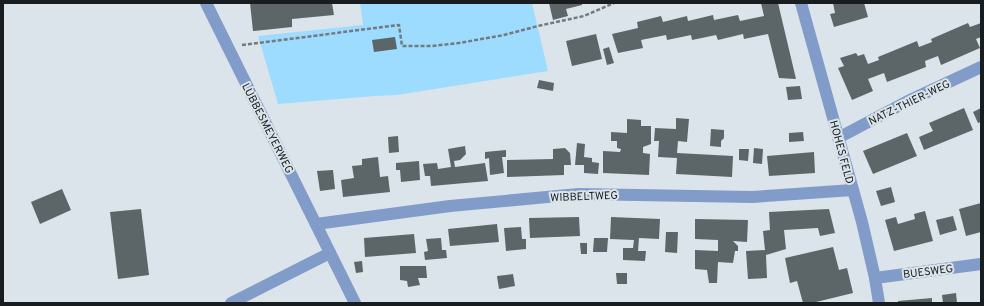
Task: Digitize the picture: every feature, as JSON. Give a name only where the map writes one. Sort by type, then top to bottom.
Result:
[{"type":"street","name":"LÜBBESMEYERWEG","points":[[206,3],[355,303]]},
{"type":"street","name":"HOHES FELD","points":[[801,3],[862,222],[875,278],[879,303]]},
{"type":"street","name":"NATZ-THIER-WEG","points":[[838,138],[908,101],[981,67]]},
{"type":"street","name":"WIBBELTWEG","points":[[316,224],[450,206],[578,194],[752,197],[853,190]]},
{"type":"street","points":[[231,303],[330,253]]},
{"type":"street","name":"BUESWEG","points":[[875,278],[981,264]]},
{"type":"path","points":[[227,47],[399,25],[402,46],[432,46],[459,43],[504,35],[584,16],[614,3]]},
{"type":"shaded area","points":[[360,3],[532,3],[548,71],[397,95],[278,104],[258,36],[363,25]]},
{"type":"building","points":[[250,3],[332,3],[334,15],[292,19],[292,27],[253,31]]},
{"type":"building","points":[[549,3],[582,3],[582,5],[566,9],[568,16],[553,20]]},
{"type":"building","points":[[761,3],[778,3],[796,79],[779,78],[768,34],[744,39],[743,34],[718,40],[716,35],[692,40],[691,35],[667,40],[666,35],[641,40],[643,48],[618,53],[612,34],[638,28],[637,22],[661,16],[663,22],[687,16],[688,21],[713,15],[714,20],[738,15],[740,21],[764,16]]},
{"type":"building","points":[[833,3],[864,3],[868,17],[834,27],[830,14],[835,13]]},
{"type":"building","points":[[968,23],[970,27],[981,23],[981,37],[976,39],[980,48],[941,65],[938,56],[925,61],[926,67],[887,82],[884,73],[868,79],[873,91],[852,100],[838,68],[844,66],[840,58],[856,53],[858,56],[864,54],[868,64],[879,60],[878,57],[917,41],[919,47],[932,42],[931,39]]},
{"type":"building","points":[[596,34],[602,59],[572,66],[566,41]]},
{"type":"building","points":[[395,37],[397,49],[374,52],[372,40]]},
{"type":"building","points":[[609,47],[614,63],[607,65],[603,49]]},
{"type":"building","points":[[539,80],[554,83],[553,91],[537,88]]},
{"type":"building","points":[[800,86],[802,99],[788,100],[786,87]]},
{"type":"building","points":[[964,108],[973,130],[924,150],[919,137],[933,131],[929,123]]},
{"type":"building","points":[[981,108],[981,122],[978,123],[973,112]]},
{"type":"building","points":[[676,118],[689,119],[687,142],[678,141],[677,153],[733,156],[732,177],[676,174],[677,158],[658,157],[659,141],[654,141],[655,128],[676,129]]},
{"type":"building","points":[[627,119],[641,120],[641,126],[651,126],[651,144],[643,147],[643,153],[650,154],[649,175],[603,173],[603,151],[620,152],[621,149],[617,148],[617,141],[611,141],[611,132],[627,133]]},
{"type":"building","points":[[711,129],[724,130],[724,138],[721,141],[721,147],[710,146]]},
{"type":"building","points":[[803,132],[804,141],[789,142],[789,133]]},
{"type":"building","points":[[907,133],[917,156],[873,174],[863,151]]},
{"type":"building","points":[[398,136],[399,152],[389,153],[388,137]]},
{"type":"building","points":[[577,143],[585,144],[584,157],[592,158],[592,162],[599,163],[598,174],[584,173],[584,165],[575,165]]},
{"type":"building","points":[[465,146],[466,154],[460,160],[454,161],[455,167],[485,163],[488,181],[431,186],[430,176],[425,176],[423,164],[437,163],[438,169],[451,167],[448,149]]},
{"type":"building","points":[[565,148],[570,153],[571,165],[564,165],[564,175],[507,177],[507,160],[553,159],[553,149]]},
{"type":"building","points":[[754,148],[763,149],[762,164],[753,163]]},
{"type":"building","points":[[739,149],[749,149],[748,161],[739,160]]},
{"type":"building","points":[[506,150],[506,157],[502,157],[504,173],[490,175],[489,158],[485,159],[485,152]]},
{"type":"building","points":[[814,152],[815,173],[769,176],[767,156]]},
{"type":"building","points":[[378,157],[380,177],[388,176],[390,192],[343,197],[341,180],[354,178],[352,166],[362,165],[362,159]]},
{"type":"building","points":[[419,161],[420,180],[401,182],[400,170],[396,170],[396,163]]},
{"type":"building","points":[[333,170],[335,189],[320,191],[317,171]]},
{"type":"building","points":[[891,187],[895,202],[881,206],[876,191]]},
{"type":"building","points":[[62,189],[71,210],[40,224],[31,202]]},
{"type":"building","points":[[981,203],[981,232],[966,236],[959,209]]},
{"type":"building","points":[[141,209],[149,275],[118,279],[110,212]]},
{"type":"building","points":[[829,209],[835,233],[820,236],[818,228],[784,230],[786,249],[766,255],[767,278],[748,279],[746,251],[765,250],[763,231],[770,230],[769,212]]},
{"type":"building","points":[[925,211],[933,241],[894,251],[885,220],[896,217],[898,224],[915,219],[914,214]]},
{"type":"building","points":[[953,216],[957,230],[940,235],[936,220]]},
{"type":"building","points":[[579,217],[580,236],[530,238],[529,218]]},
{"type":"building","points":[[611,217],[660,219],[659,239],[639,238],[638,251],[646,251],[645,261],[623,260],[623,248],[633,248],[634,240],[610,239]]},
{"type":"building","points":[[695,219],[748,220],[747,242],[733,241],[738,246],[738,251],[735,251],[733,263],[718,262],[717,283],[709,283],[707,270],[695,269],[695,250],[718,251],[718,240],[695,239]]},
{"type":"building","points":[[497,224],[499,242],[450,246],[448,229]]},
{"type":"building","points":[[521,227],[522,239],[526,239],[526,249],[506,251],[504,228]]},
{"type":"building","points":[[666,232],[678,232],[677,253],[665,252]]},
{"type":"building","points":[[414,234],[416,253],[365,257],[364,238]]},
{"type":"building","points":[[441,238],[442,250],[446,250],[447,258],[425,260],[424,252],[428,251],[426,239]]},
{"type":"building","points":[[594,238],[608,238],[607,252],[593,252]]},
{"type":"building","points":[[580,243],[587,243],[587,254],[581,254]]},
{"type":"building","points":[[833,247],[839,270],[847,268],[853,293],[812,303],[803,303],[797,281],[790,283],[785,258]]},
{"type":"building","points":[[362,261],[363,272],[356,273],[354,262]]},
{"type":"building","points":[[400,266],[426,266],[427,278],[418,278],[420,285],[408,287],[407,281],[400,280]]},
{"type":"building","points":[[616,273],[627,273],[627,284],[617,284]]},
{"type":"building","points":[[513,274],[515,286],[499,289],[497,276]]},
{"type":"building","points":[[956,293],[957,303],[943,303],[942,295]]},
{"type":"building","points":[[932,298],[932,303],[898,303],[898,301]]}]
